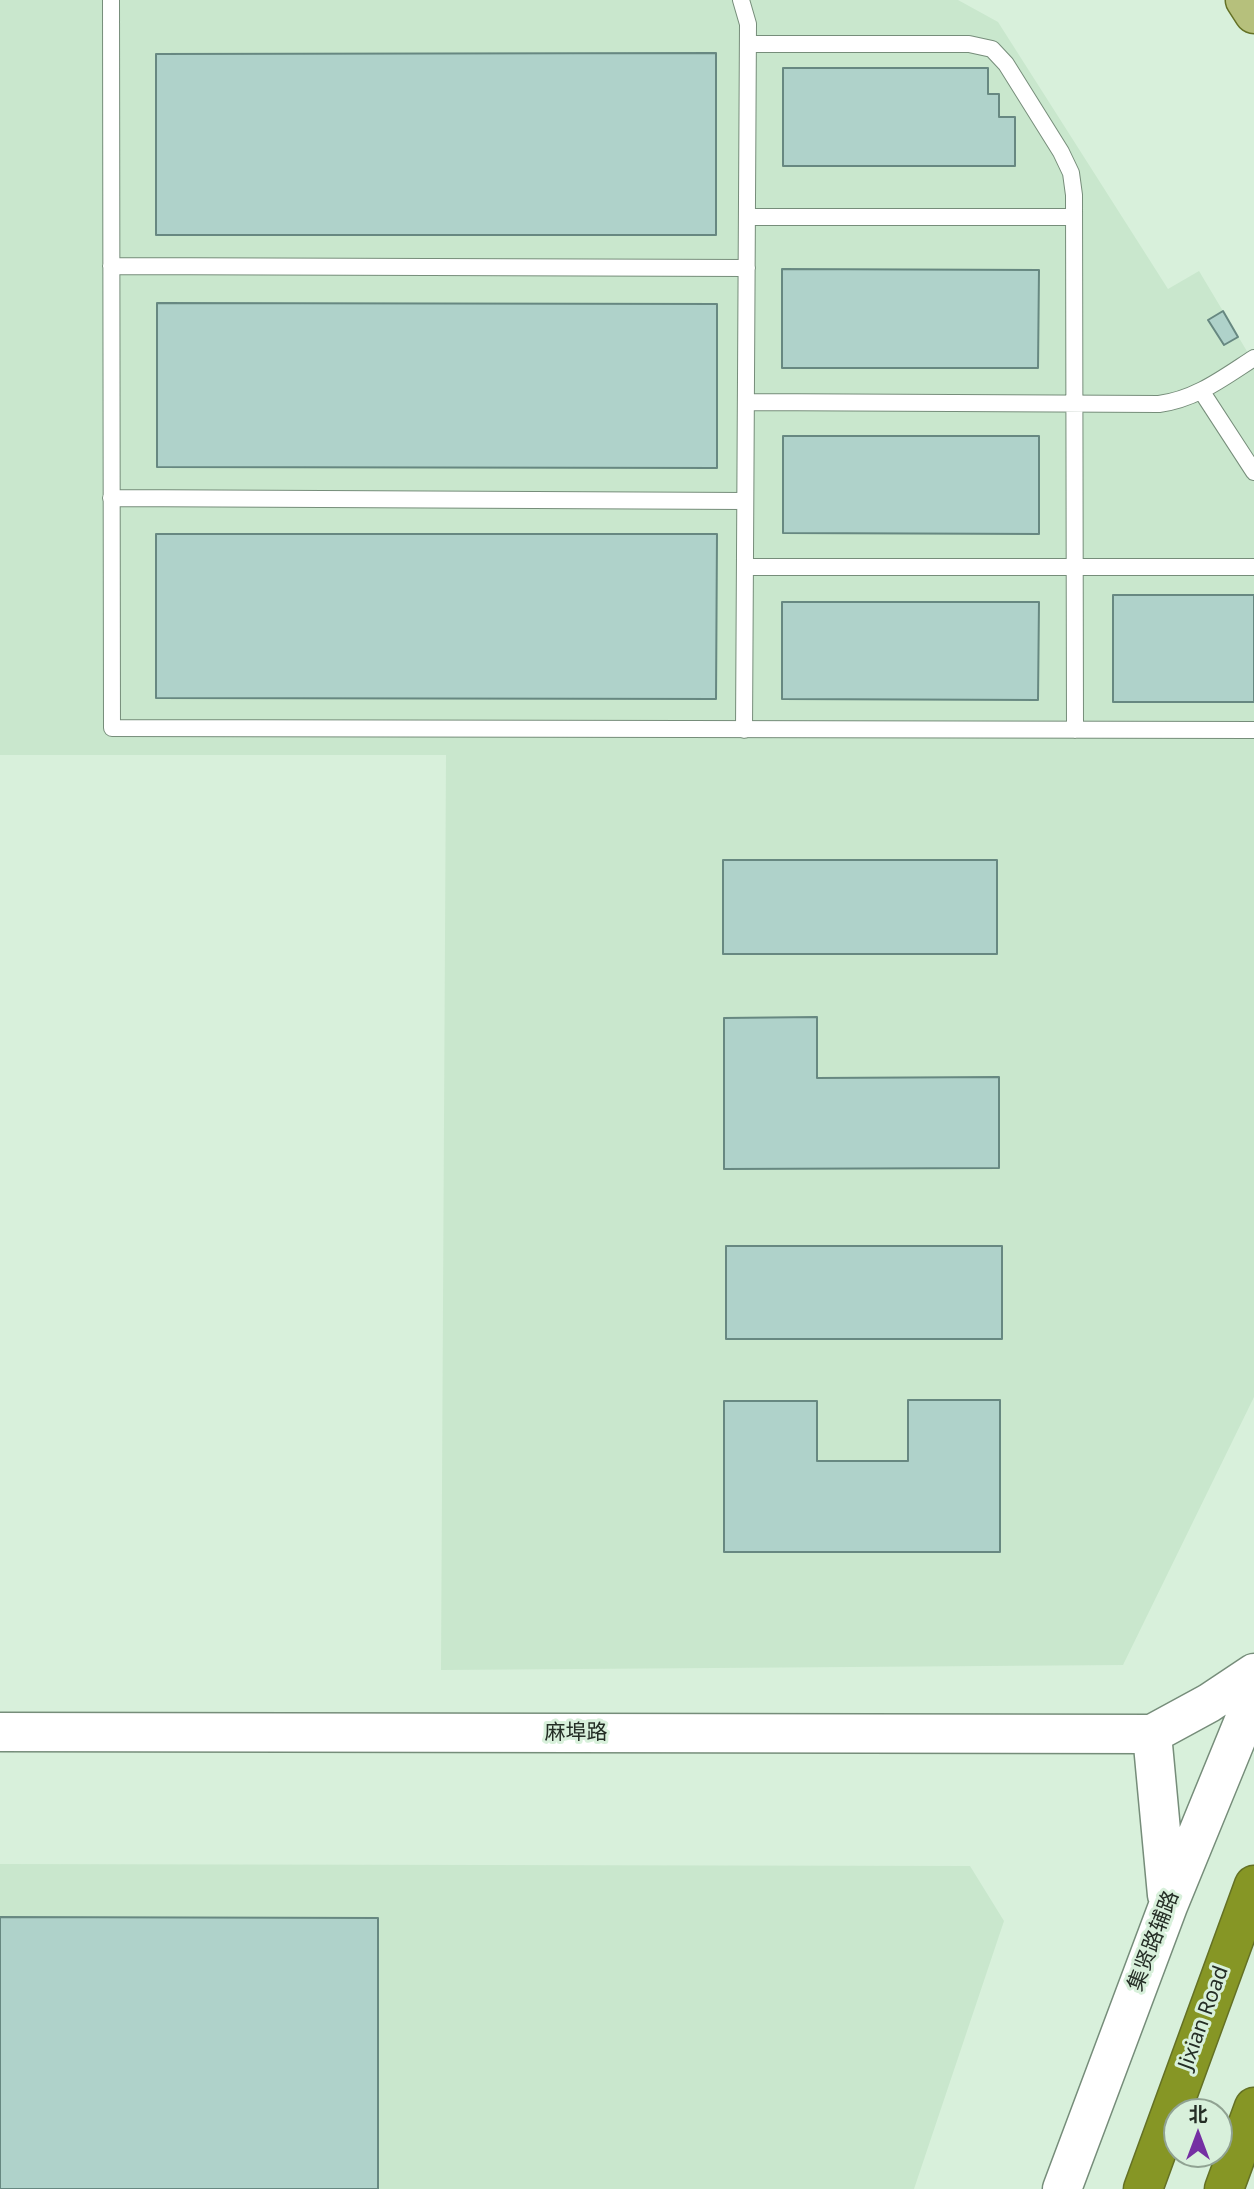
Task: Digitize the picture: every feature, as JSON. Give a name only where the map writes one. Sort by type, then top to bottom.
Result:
[{"type":"highway","name":"Jixian Road","points":[[1143,2189],[1254,1886]]},
{"type":"highway","points":[[1224,2189],[1254,2107]]},
{"type":"main road","points":[[1245,0],[1254,14]]},
{"type":"street","points":[[1168,1906],[1152,1734],[1209,1703],[1254,1673]]},
{"type":"street","name":"集贤路辅路","points":[[1062,2189],[1168,1906],[1254,1696]]},
{"type":"street","name":"麻埠路","points":[[0,1732],[1152,1734]]},
{"type":"lane","points":[[111,0],[111,728],[1254,730]]},
{"type":"lane","points":[[741,0],[748,24],[744,730]]},
{"type":"lane","points":[[748,44],[969,44],[992,49],[1006,64],[1061,152],[1071,173],[1074,217],[1075,730]]},
{"type":"lane","points":[[747,218],[1074,217]]},
{"type":"lane","points":[[111,266],[747,268]]},
{"type":"lane","points":[[746,402],[1159,404],[1182,401],[1202,392],[1254,358]]},
{"type":"lane","points":[[1202,392],[1254,472]]},
{"type":"lane","points":[[111,498],[745,501]]},
{"type":"lane","points":[[745,567],[1254,567]]},
{"type":"shaded area","points":[[0,0],[958,0],[998,22],[1168,289],[1199,271],[1254,363],[1254,1397],[1123,1665],[441,1670],[446,755],[0,755]]},
{"type":"shaded area","points":[[0,1864],[970,1866],[1004,1921],[914,2189],[0,2189]]},
{"type":"building","points":[[716,53],[716,235],[156,235],[156,54]]},
{"type":"building","points":[[783,68],[988,68],[988,94],[999,94],[999,117],[1015,117],[1015,166],[783,166]]},
{"type":"building","points":[[782,269],[1039,270],[1038,368],[782,368]]},
{"type":"building","points":[[157,303],[717,304],[717,468],[157,467]]},
{"type":"building","points":[[1223,311],[1238,337],[1224,345],[1208,320]]},
{"type":"building","points":[[783,436],[1039,436],[1039,534],[783,533]]},
{"type":"building","points":[[156,534],[717,534],[716,699],[156,698]]},
{"type":"building","points":[[1113,595],[1254,595],[1254,702],[1113,702]]},
{"type":"building","points":[[782,602],[1039,602],[1038,700],[782,699]]},
{"type":"building","points":[[723,860],[997,860],[997,954],[723,954]]},
{"type":"building","points":[[817,1017],[817,1078],[999,1077],[999,1168],[724,1169],[724,1018]]},
{"type":"building","points":[[726,1246],[1002,1246],[1002,1339],[726,1339]]},
{"type":"building","points":[[908,1400],[1000,1400],[1000,1552],[724,1552],[724,1401],[817,1401],[817,1461],[908,1461]]},
{"type":"building","points":[[0,1917],[378,1918],[378,2189],[0,2189]]}]
